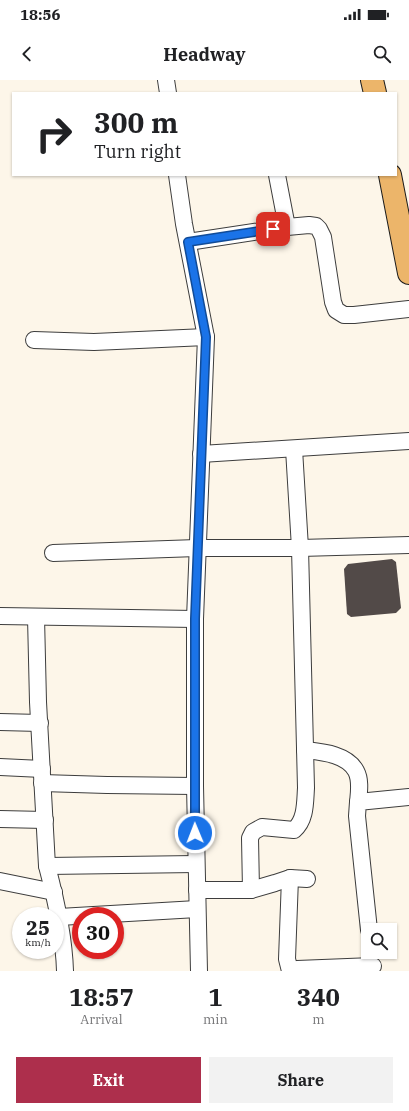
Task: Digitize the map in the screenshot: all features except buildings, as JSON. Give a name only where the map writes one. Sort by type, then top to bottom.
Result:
[{"type":"main road","points":[[372,80],[374,92]]},
{"type":"main road","points":[[390,176],[403,212],[409,273]]},
{"type":"street","points":[[166,80],[168,92]]},
{"type":"street","points":[[177,176],[206,337],[195,619],[194,786],[199,971]]},
{"type":"street","points":[[277,176],[287,227]]},
{"type":"street","points":[[188,242],[287,227],[308,225],[316,226],[320,229],[323,237],[333,302],[336,310],[344,315],[354,315],[409,309]]},
{"type":"street","points":[[34,340],[94,342],[206,337]]},
{"type":"street","points":[[201,454],[409,441]]},
{"type":"street","points":[[251,890],[250,838],[253,832],[262,827],[294,830],[298,826],[303,815],[306,788],[300,548],[294,449]]},
{"type":"street","points":[[53,553],[197,548],[300,548],[409,545]]},
{"type":"street","points":[[0,616],[195,619]]},
{"type":"street","points":[[36,617],[47,866],[56,907]]},
{"type":"street","points":[[0,722],[40,723]]},
{"type":"street","points":[[305,750],[333,755],[347,761],[356,771],[359,782],[357,816],[368,923]]},
{"type":"street","points":[[0,767],[42,776],[107,785],[194,786]]},
{"type":"street","points":[[358,802],[409,797]]},
{"type":"street","points":[[0,818],[45,820]]},
{"type":"street","points":[[47,866],[196,864]]},
{"type":"street","points":[[290,878],[287,959],[290,971]]},
{"type":"street","points":[[197,890],[251,890],[290,878],[307,879]]},
{"type":"street","points":[[0,881],[54,892]]},
{"type":"street","points":[[64,917],[197,909]]},
{"type":"street","points":[[64,947],[65,971]]},
{"type":"street","points":[[295,971],[297,969],[373,963]]},
{"type":"route","points":[[195,833],[195,619],[206,337],[188,242],[273,229]]}]
